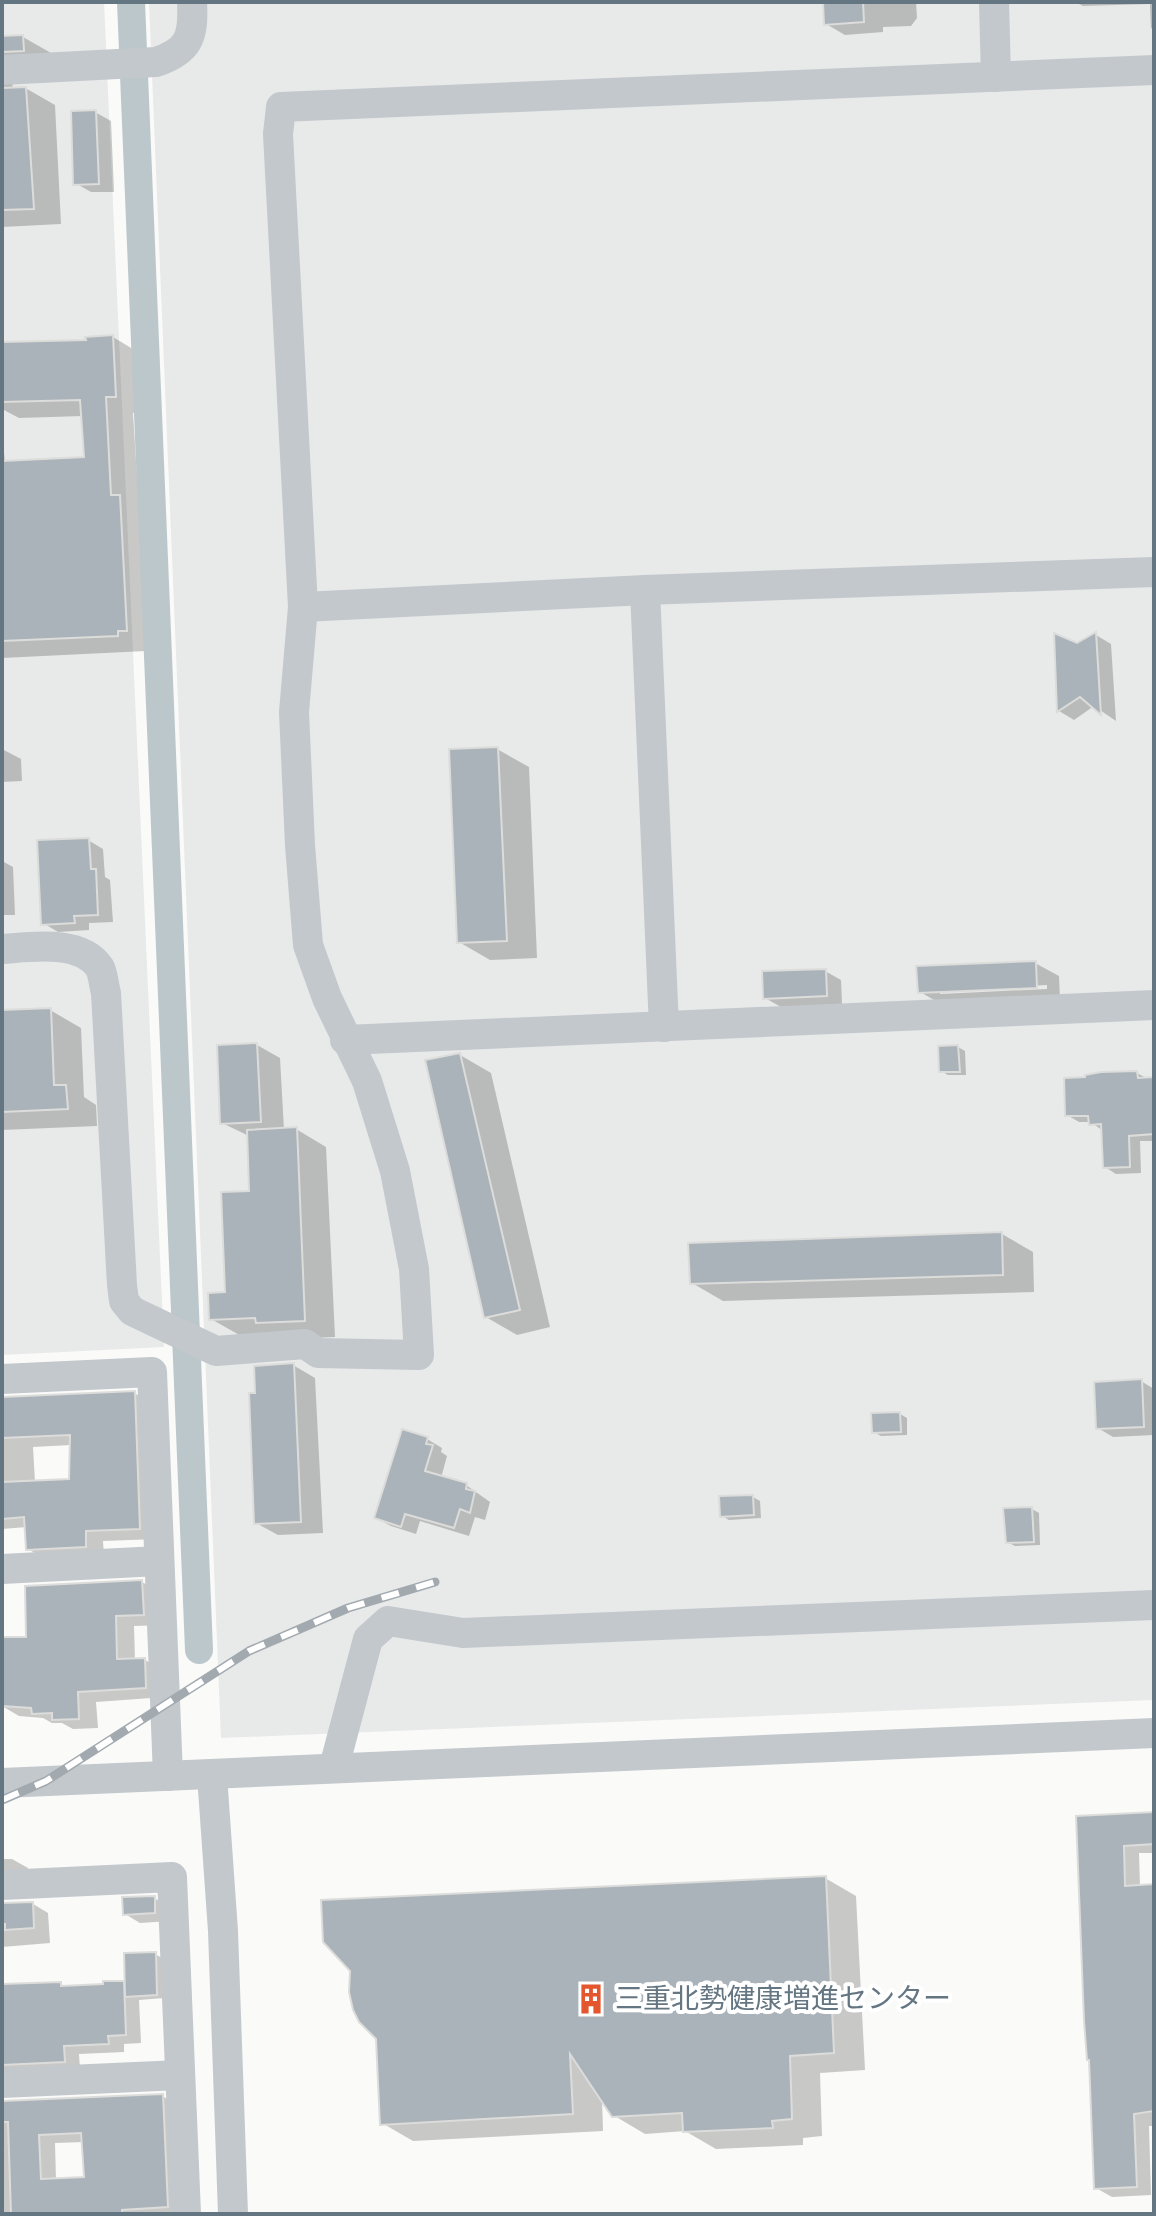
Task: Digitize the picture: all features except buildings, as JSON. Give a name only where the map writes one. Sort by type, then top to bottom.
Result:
[{"type":"street","points":[[2,70],[156,62],[178,55],[188,40],[193,17],[192,2]]},
{"type":"street","points":[[994,2],[996,77]]},
{"type":"street","points":[[2,949],[38,946],[76,949],[100,968],[106,993],[124,1301],[132,1311],[216,1351],[305,1344],[318,1353],[419,1355],[414,1269],[395,1171],[367,1081],[345,1040],[308,945],[294,712],[303,607],[278,134],[281,107],[1154,70]]},
{"type":"street","points":[[303,607],[645,590],[1154,572]]},
{"type":"street","points":[[645,590],[664,1027]]},
{"type":"street","points":[[345,1040],[1154,1005]]},
{"type":"street","points":[[2,1379],[152,1372],[168,1776]]},
{"type":"street","points":[[2,1569],[159,1561]]},
{"type":"street","points":[[337,1753],[368,1639],[388,1621],[463,1633],[1154,1605]]},
{"type":"street","points":[[2,1783],[212,1775],[337,1753],[1154,1733]]},
{"type":"street","points":[[212,1775],[223,1931],[233,2214]]},
{"type":"street","points":[[2,1885],[172,1877],[186,2214]]},
{"type":"street","points":[[2,2083],[180,2075]]},
{"type":"shaded area","points":[[2,2],[104,2],[164,1347],[2,1355]]},
{"type":"shaded area","points":[[149,2],[1154,2],[1154,1700],[221,1738]]},
{"type":"waterway","points":[[131,2],[199,1650]]},
{"type":"railway","points":[[2,1800],[46,1781],[249,1651],[348,1608],[435,1582]]},
{"type":"place","name":"三重北勢健康増進センター","points":[[591,1999]]}]
